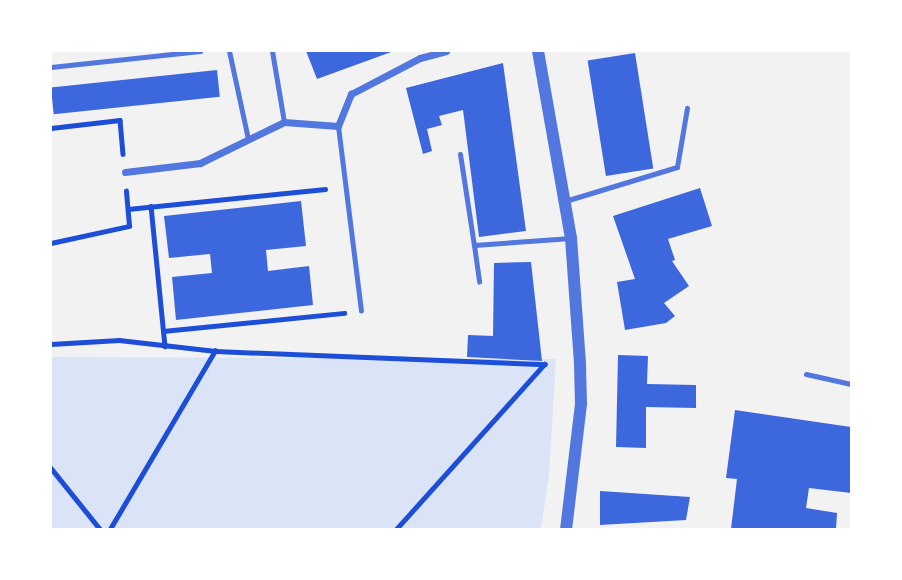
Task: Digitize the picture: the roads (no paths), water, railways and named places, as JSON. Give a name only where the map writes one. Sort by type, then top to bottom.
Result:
[{"type":"street","points":[[125,172],[200,163],[284,122],[338,126],[351,94],[421,58],[446,51]]},
{"type":"street","points":[[538,51],[570,238],[581,404],[566,529]]},
{"type":"lane","points":[[51,67],[200,51]]},
{"type":"lane","points":[[229,51],[248,139]]},
{"type":"lane","points":[[272,51],[284,122]]},
{"type":"lane","points":[[565,201],[677,167],[687,108]]},
{"type":"lane","points":[[338,126],[360,312]]},
{"type":"lane","points":[[460,154],[479,282]]},
{"type":"lane","points":[[474,245],[570,238]]},
{"type":"lane","points":[[806,374],[851,384]]}]
